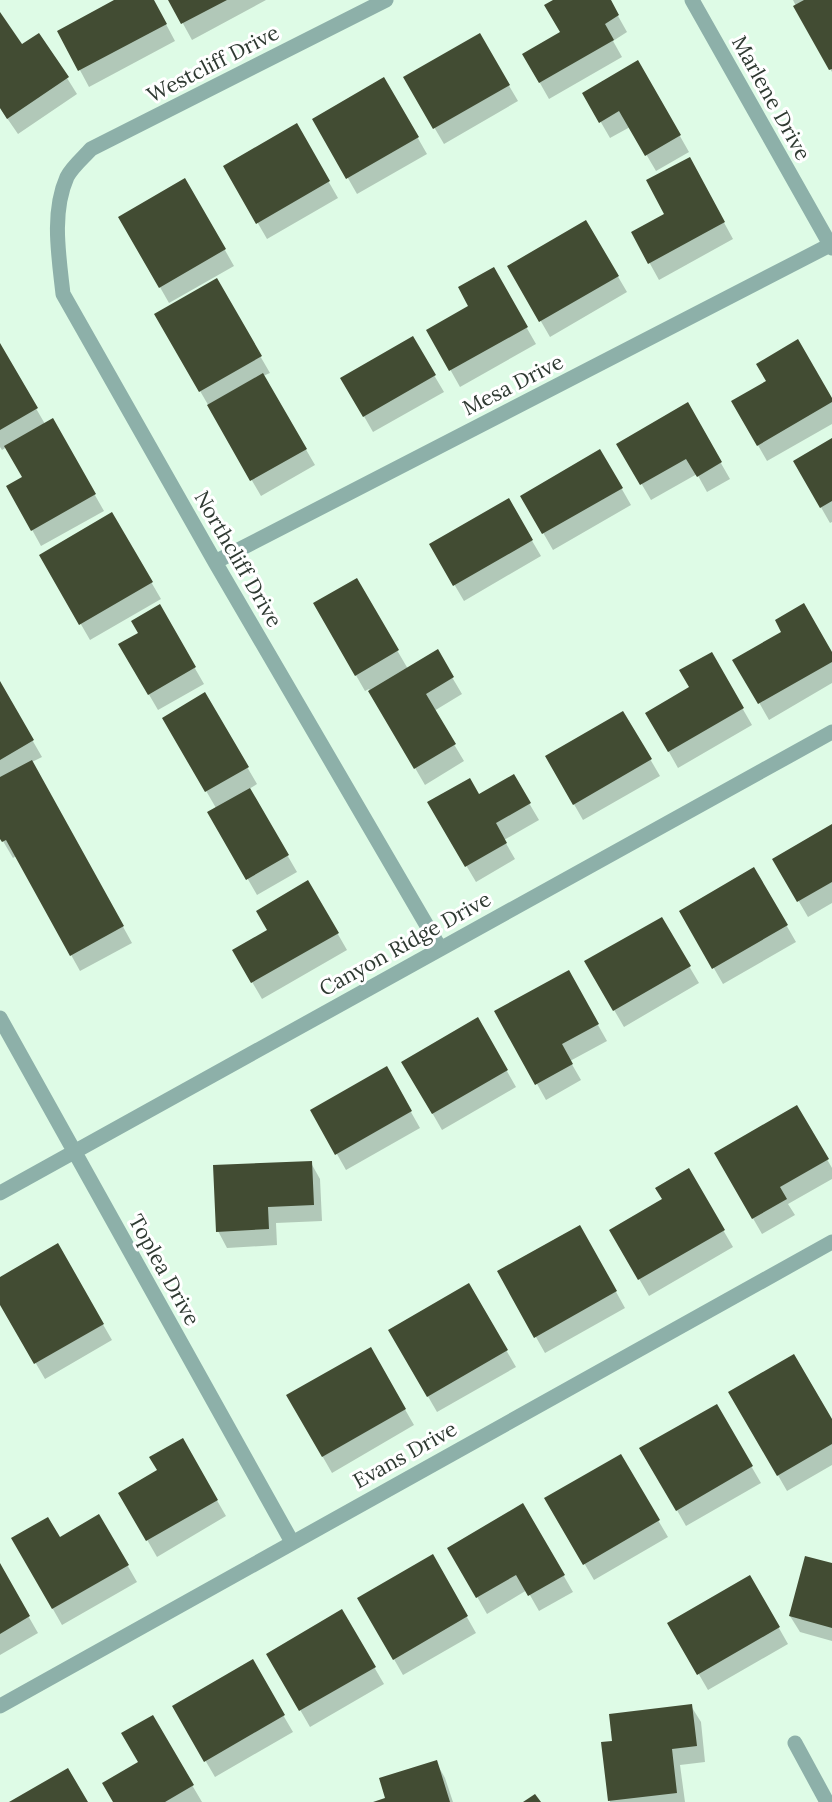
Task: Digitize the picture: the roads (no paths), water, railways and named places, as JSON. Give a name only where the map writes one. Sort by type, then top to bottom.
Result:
[{"type":"street","name":"Westcliff Drive","points":[[68,175],[91,149],[386,0]]},
{"type":"street","name":"Marlene Drive","points":[[692,0],[831,246]]},
{"type":"street","name":"Northcliff Drive","points":[[68,175],[59,200],[58,252],[63,294],[215,562],[440,948]]},
{"type":"street","name":"Mesa Drive","points":[[215,562],[831,246]]},
{"type":"street","name":"Canyon Ridge Drive","points":[[0,1194],[832,732]]},
{"type":"street","name":"Toplea Drive","points":[[0,1018],[292,1542]]},
{"type":"street","name":"Evans Drive","points":[[0,1706],[832,1242]]},
{"type":"street","points":[[795,1743],[827,1802]]}]
